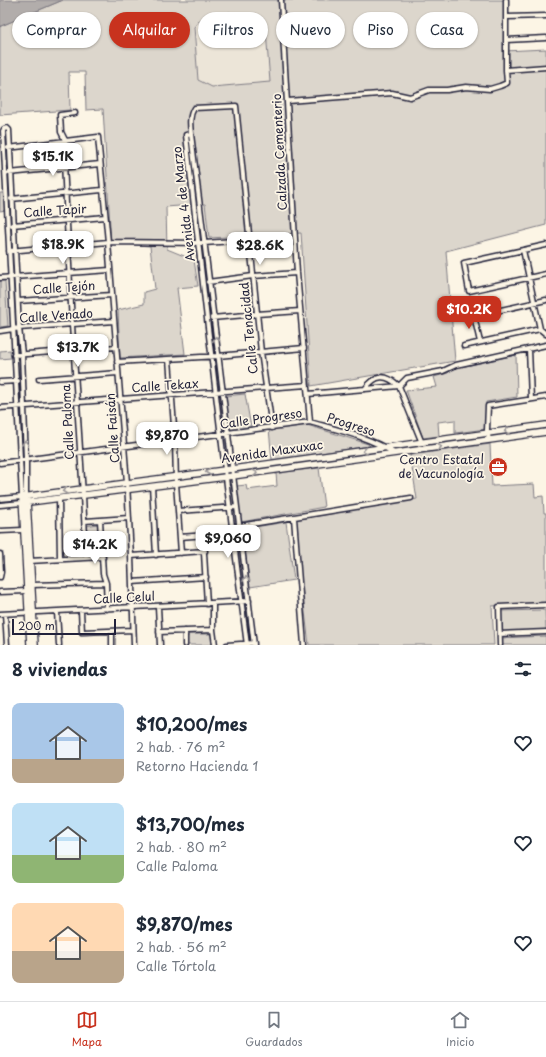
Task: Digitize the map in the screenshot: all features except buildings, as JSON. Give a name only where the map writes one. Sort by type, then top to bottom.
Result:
[{"type":"main road","name":"Avenida Maxuxac","points":[[127,486],[152,486],[226,477],[394,453],[546,425]]},
{"type":"main road","name":"Avenida Maxuxac","points":[[24,499],[127,486],[176,476],[422,443],[546,432]]},
{"type":"main road","name":"Avenida Maxuxac","points":[[42,497],[59,498],[83,492]]},
{"type":"main road","points":[[24,499],[23,530],[31,585],[30,645]]},
{"type":"main road","points":[[24,499],[28,561],[27,591],[35,645]]},
{"type":"street","name":"Calzada Cementerio","points":[[281,0],[300,311],[310,422]]},
{"type":"street","points":[[288,101],[392,93],[410,97],[429,90],[448,90],[466,87],[490,89],[507,83],[506,0]]},
{"type":"street","points":[[507,17],[546,16]]},
{"type":"street","points":[[506,40],[546,38]]},
{"type":"street","points":[[506,70],[546,67]]},
{"type":"street","name":"Calle Tenacidad","points":[[191,134],[191,113],[194,108],[236,106],[261,352],[272,428]]},
{"type":"street","name":"Calle Paloma","points":[[75,113],[60,115],[61,132],[65,142],[72,325],[85,521],[86,558]]},
{"type":"street","points":[[7,128],[9,130],[19,328],[22,354],[26,460],[24,499],[20,460],[3,149],[3,131],[7,128]]},
{"type":"street","name":"Avenida 4 de Marzo","points":[[247,644],[188,159],[186,135],[191,134],[254,644]]},
{"type":"street","name":"Calle Faisán","points":[[65,142],[98,137],[108,242],[127,486],[134,645]]},
{"type":"street","points":[[3,149],[65,142]]},
{"type":"street","points":[[188,159],[194,158]]},
{"type":"street","points":[[5,173],[100,164]]},
{"type":"street","points":[[191,183],[197,182]]},
{"type":"street","points":[[6,199],[102,190]]},
{"type":"street","points":[[194,209],[200,208]]},
{"type":"street","name":"Calle Tapir","points":[[8,225],[105,217]]},
{"type":"street","points":[[8,251],[108,242],[204,243],[249,240]]},
{"type":"street","points":[[546,245],[464,262],[469,291],[546,274]]},
{"type":"street","points":[[522,250],[540,329],[546,334]]},
{"type":"street","points":[[0,278],[110,270]]},
{"type":"street","points":[[203,283],[253,276],[298,273]]},
{"type":"street","name":"Calle Tejón","points":[[18,301],[112,295]]},
{"type":"street","points":[[480,342],[474,316],[546,300]]},
{"type":"street","points":[[208,319],[300,311]]},
{"type":"street","name":"Calle Venado","points":[[0,331],[19,328],[114,321]]},
{"type":"street","points":[[464,346],[540,329]]},
{"type":"street","points":[[308,394],[400,386],[407,378],[443,371],[456,365],[546,345]]},
{"type":"street","points":[[14,355],[116,347]]},
{"type":"street","points":[[117,362],[218,356],[304,348]]},
{"type":"street","points":[[529,349],[531,399]]},
{"type":"street","points":[[170,359],[181,553]]},
{"type":"street","points":[[39,379],[118,373]]},
{"type":"street","points":[[365,389],[370,382],[381,377],[394,381],[400,386],[422,443]]},
{"type":"street","points":[[0,382],[22,381]]},
{"type":"street","name":"Calle Tekax","points":[[0,408],[307,386]]},
{"type":"street","points":[[488,436],[488,406],[546,397]]},
{"type":"street","name":"Calle Progreso","points":[[0,463],[310,422]]},
{"type":"street","name":"Progreso","points":[[310,422],[336,429],[386,448],[394,453]]},
{"type":"street","points":[[152,486],[156,555]]},
{"type":"street","points":[[59,498],[60,559]]},
{"type":"street","points":[[232,526],[294,518],[411,498]]},
{"type":"street","points":[[2,499],[2,505]]},
{"type":"street","name":"Avenida Maxuxac","points":[[2,499],[24,499]]},
{"type":"street","name":"Avenida Maxuxac","points":[[2,505],[24,499]]},
{"type":"street","points":[[178,511],[237,507]]},
{"type":"street","points":[[85,521],[129,518]]},
{"type":"street","points":[[294,518],[304,645]]},
{"type":"street","points":[[100,520],[103,574],[106,583],[107,609]]},
{"type":"street","points":[[0,531],[23,530]]},
{"type":"street","points":[[180,537],[233,533]]},
{"type":"street","points":[[203,536],[207,604]]},
{"type":"street","points":[[131,556],[205,552]]},
{"type":"street","points":[[0,554],[0,577]]},
{"type":"street","points":[[28,561],[103,557]]},
{"type":"street","points":[[132,582],[206,577]]},
{"type":"street","points":[[31,585],[106,583]]},
{"type":"street","points":[[0,592],[27,591]]},
{"type":"street","name":"Calle Celul","points":[[2,614],[158,607],[249,601]]},
{"type":"street","points":[[213,604],[213,630],[215,645]]},
{"type":"street","points":[[500,645],[499,607],[546,605]]},
{"type":"street","points":[[158,607],[160,645]]},
{"type":"street","points":[[81,611],[82,632],[133,630]]},
{"type":"street","points":[[57,612],[59,645]]},
{"type":"street","points":[[2,614],[7,645]]},
{"type":"street","points":[[159,632],[213,630]]},
{"type":"street","points":[[112,631],[112,645]]},
{"type":"street","points":[[185,631],[185,645]]},
{"type":"street","points":[[500,634],[546,632]]},
{"type":"street","points":[[227,645],[254,644]]},
{"type":"shaded area","points":[[0,0],[63,0],[34,12],[12,12],[12,21],[0,27]]},
{"type":"shaded area","points":[[63,0],[504,0],[504,51],[546,49],[546,225],[446,251],[455,361],[311,386],[301,233],[209,238],[205,204],[166,207],[167,249],[194,260],[198,286],[177,288],[185,354],[120,358],[118,310],[144,304],[144,292],[155,289],[150,246],[111,243],[103,109],[86,110],[85,72],[69,72],[70,110],[0,115],[0,27],[12,21],[12,48],[101,48],[101,12],[34,12]],"holes":[[[198,12],[268,12],[267,48],[270,82],[212,87],[198,80],[194,27],[198,22]]]},
{"type":"shaded area","points":[[198,22],[198,48],[267,48],[270,82],[211,87],[198,80],[194,27]]},
{"type":"shaded area","points":[[0,193],[4,193],[6,210],[0,211]]},
{"type":"shaded area","points":[[0,281],[5,281],[8,326],[0,327]]},
{"type":"shaded area","points":[[10,350],[11,358],[0,359],[0,351]]},
{"type":"shaded area","points":[[516,355],[517,397],[486,402],[486,429],[455,433],[455,420],[438,422],[439,436],[423,438],[406,390],[437,387],[434,377],[448,373],[452,369]]},
{"type":"shaded area","points":[[245,394],[251,427],[229,430],[225,396]]},
{"type":"shaded area","points":[[307,425],[368,444],[370,446],[272,460],[269,429]]},
{"type":"shaded area","points":[[490,444],[492,486],[534,484],[535,497],[543,496],[544,513],[546,513],[546,603],[492,606],[494,645],[309,645],[294,520],[417,499],[410,455]]},
{"type":"shaded area","points":[[319,468],[324,507],[241,522],[237,486],[246,485],[247,490],[277,486],[276,473]]},
{"type":"shaded area","points":[[286,522],[294,580],[250,587],[242,529]]},
{"type":"shaded area","points":[[98,524],[101,557],[87,557],[86,526]]},
{"type":"shaded area","points":[[545,610],[546,630],[501,633],[500,611]]},
{"type":"shaded area","points":[[188,634],[213,634],[214,645],[188,645]]},
{"type":"shaded area","points":[[546,636],[546,645],[501,645],[501,638]]},
{"type":"place","name":"Centro Estatal de Vacunología","points":[[498,467]]}]
